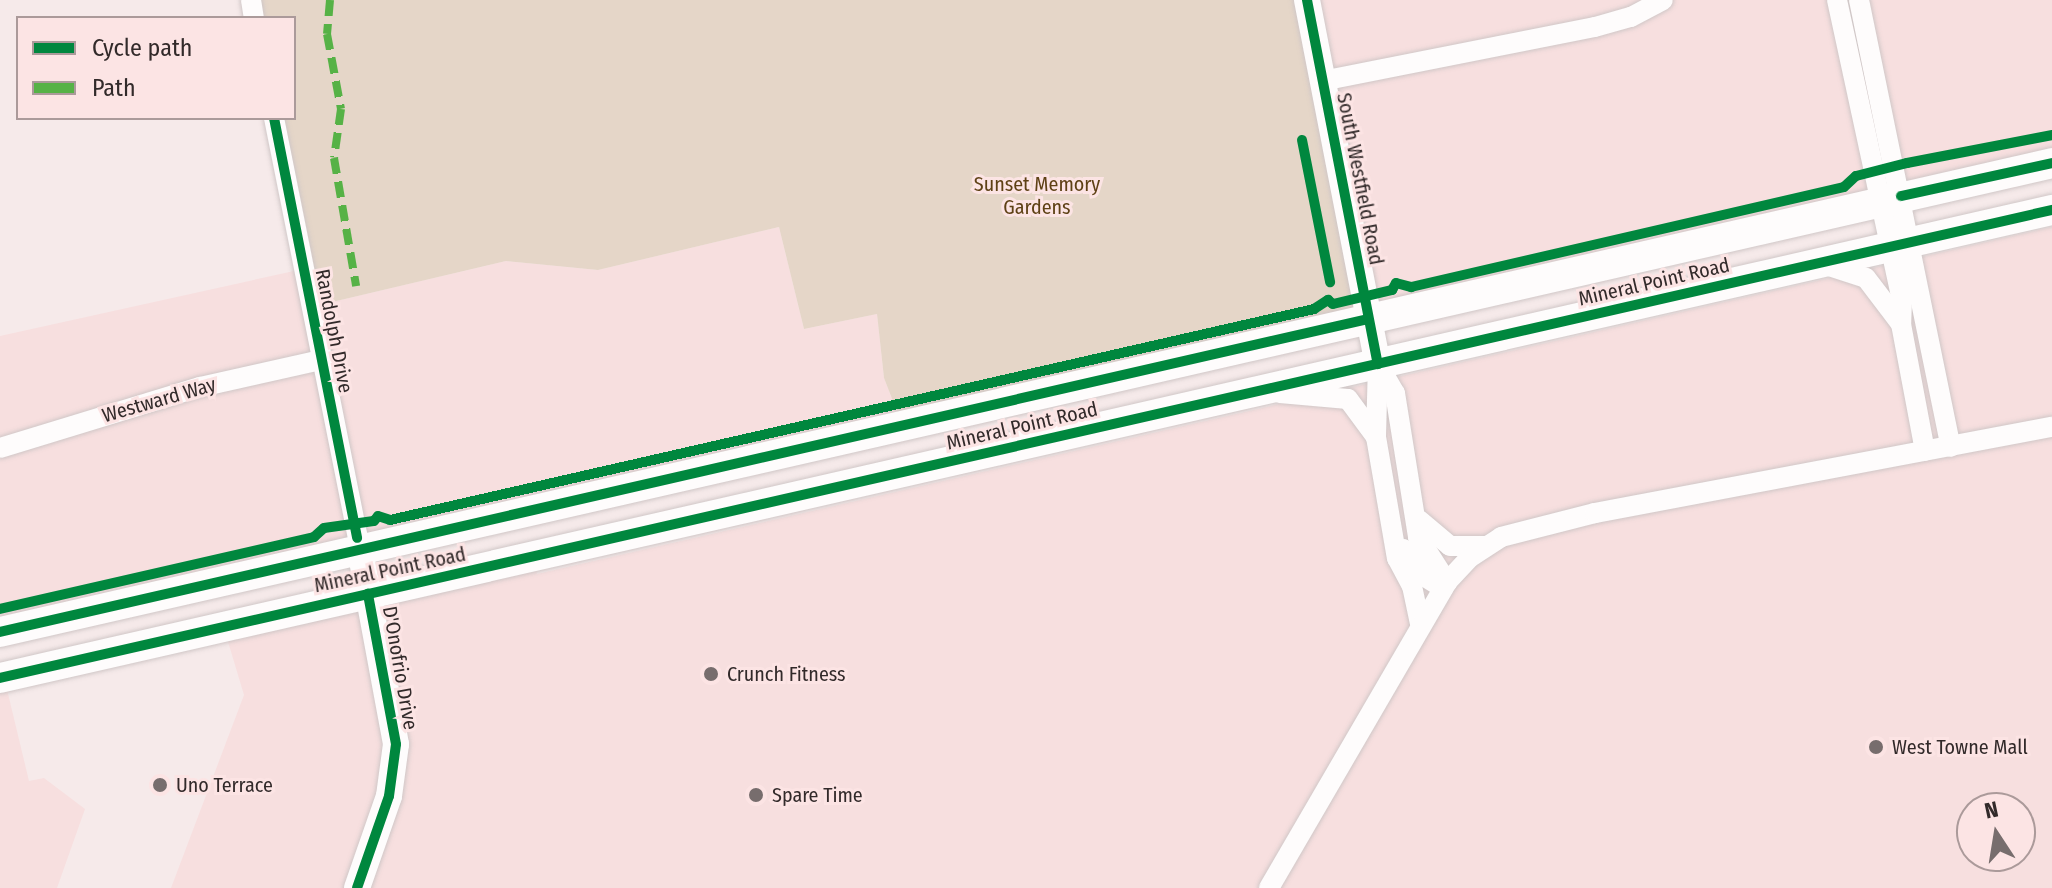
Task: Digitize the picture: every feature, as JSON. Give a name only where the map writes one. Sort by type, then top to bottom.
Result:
[{"type":"main road","name":"Mineral Point Road","points":[[0,632],[2052,163]]},
{"type":"main road","name":"Mineral Point Road","points":[[0,678],[2052,210]]},
{"type":"street","name":"South Westfield Road","points":[[1307,0],[1378,364]]},
{"type":"street","points":[[1322,81],[1595,27],[1631,17],[1663,0]]},
{"type":"street","points":[[1837,0],[1951,447]]},
{"type":"street","points":[[1859,0],[1889,199]]},
{"type":"street","name":"Randolph Drive","points":[[274,120],[360,550]]},
{"type":"street","points":[[1900,244],[1901,324],[1925,451]]},
{"type":"street","points":[[1818,263],[1866,278],[1901,324]]},
{"type":"street","name":"Westward Way","points":[[0,448],[200,387],[321,360]]},
{"type":"street","points":[[1378,364],[1376,437],[1396,542],[1420,624]]},
{"type":"street","points":[[1378,364],[1395,393],[1423,548],[1445,585]]},
{"type":"street","points":[[1259,390],[1343,397],[1376,437]]},
{"type":"street","points":[[1269,888],[1420,624],[1445,585],[1487,546],[1535,526],[2052,427]]},
{"type":"street","points":[[1419,520],[1450,546],[1487,546]]},
{"type":"street","points":[[1396,542],[1422,575],[1445,585]]},
{"type":"street","name":"D'Onofrio Drive","points":[[357,888],[389,796],[396,744],[360,550]]},
{"type":"shaded area","points":[[1307,0],[2052,0],[2052,163],[1368,319]]},
{"type":"shaded area","points":[[779,227],[804,329],[877,314],[884,378],[903,427],[0,632],[0,336],[303,269],[332,302],[506,261],[598,270]]},
{"type":"shaded area","points":[[2052,227],[2052,888],[171,888],[244,695],[223,625],[533,557],[537,574]]},
{"type":"shaded area","points":[[4,677],[29,781],[44,778],[85,809],[57,888],[0,888],[0,678]]},
{"type":"green space","name":"Sunset Memory Gardens","points":[[251,0],[1307,0],[1368,319],[903,427],[884,378],[877,314],[804,329],[779,227],[598,270],[506,261],[311,307],[274,120],[296,120],[296,16],[254,16]]},
{"type":"marked path","points":[[330,0],[327,34],[341,109],[334,158],[356,286]]},
{"type":"cycle path","points":[[1307,0],[1378,364]]},
{"type":"cycle path","points":[[274,120],[357,538]]},
{"type":"cycle path","points":[[0,609],[314,537],[324,528],[374,521],[378,516],[390,520],[1314,309],[1328,300],[1333,304],[1392,290],[1396,283],[1411,287],[1844,187],[1856,176],[1907,163],[2052,135]]},
{"type":"cycle path","points":[[1302,140],[1330,282]]},
{"type":"cycle path","points":[[1901,196],[2052,163]]},
{"type":"cycle path","points":[[0,678],[2052,210]]},
{"type":"cycle path","points":[[0,632],[1368,319]]},
{"type":"cycle path","points":[[357,888],[389,796],[396,744],[368,594]]},
{"type":"place","name":"Crunch Fitness","points":[[711,674]]},
{"type":"place","name":"West Towne Mall","points":[[1876,747]]},
{"type":"place","name":"Uno Terrace","points":[[160,785]]},
{"type":"place","name":"Spare Time","points":[[756,795]]}]
